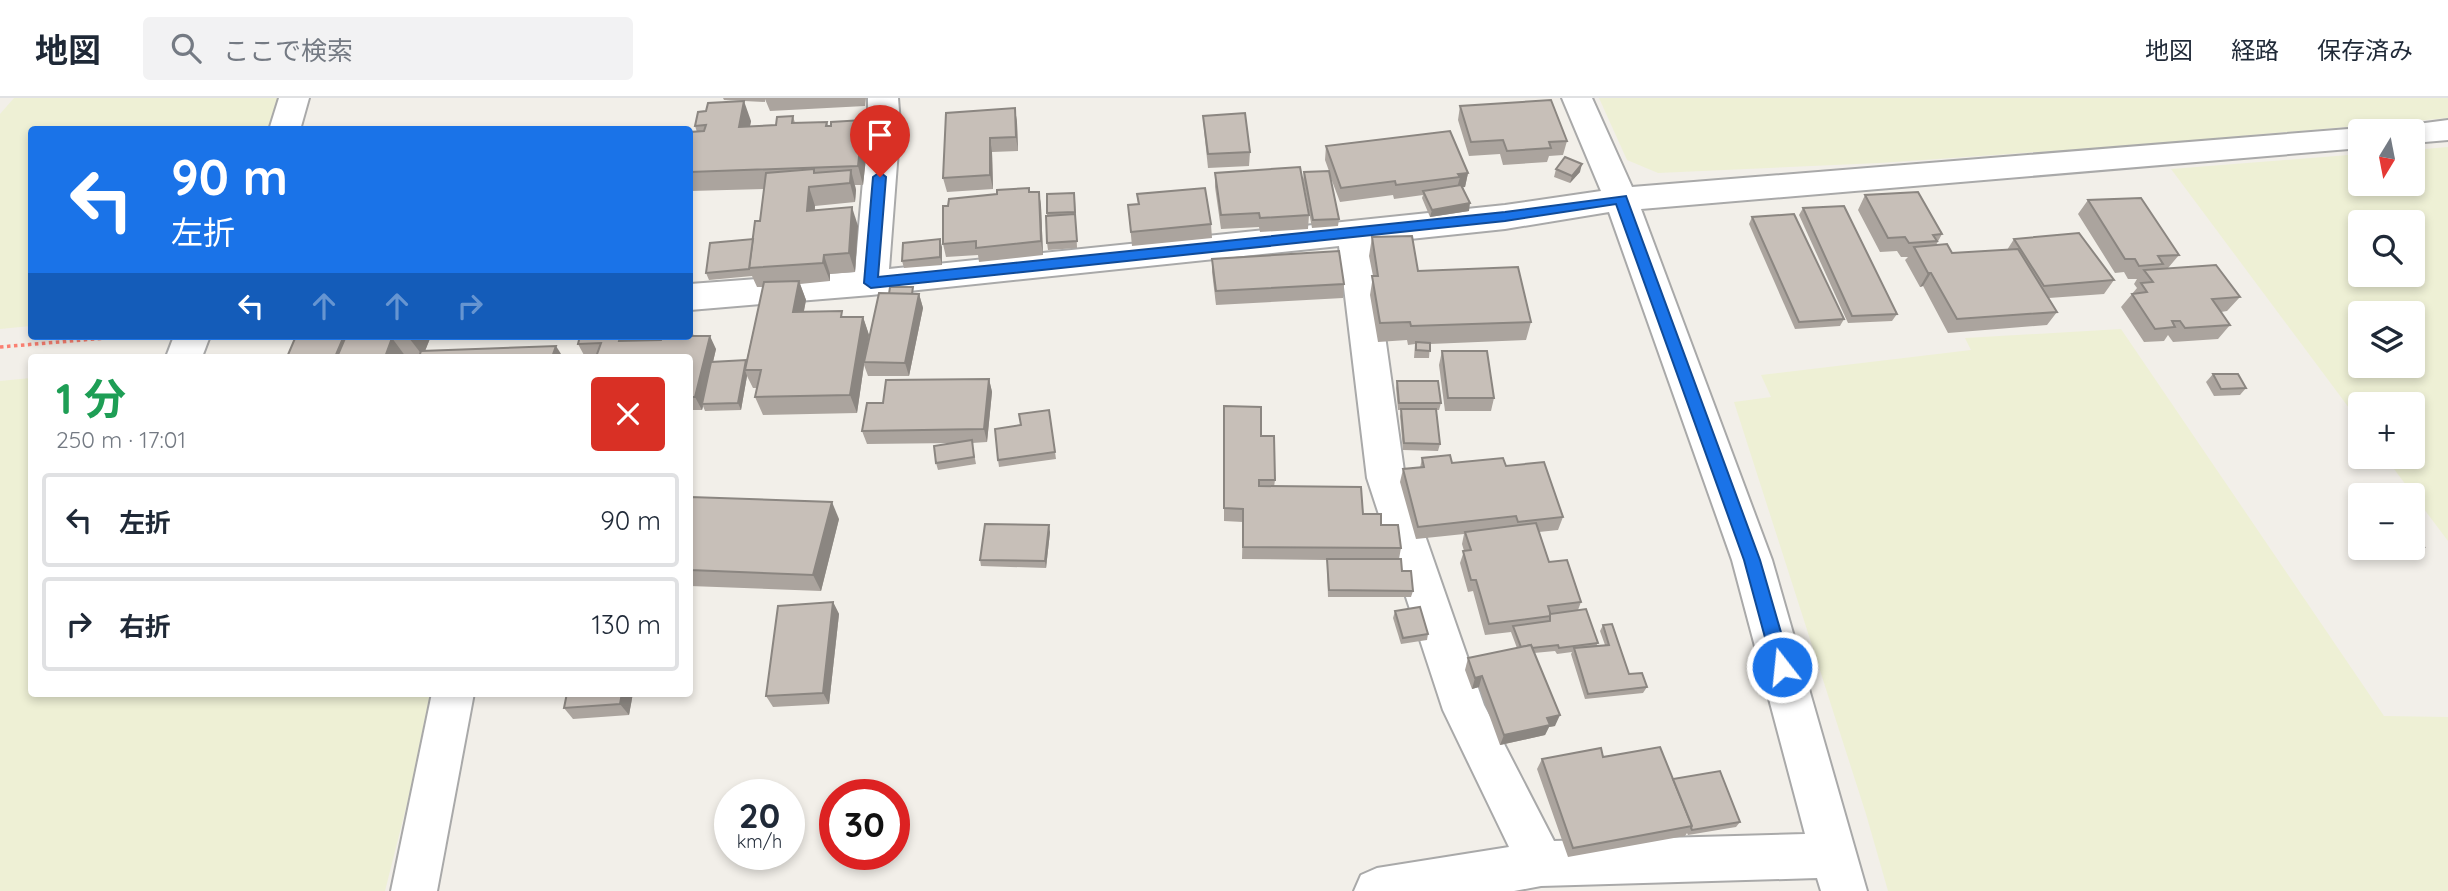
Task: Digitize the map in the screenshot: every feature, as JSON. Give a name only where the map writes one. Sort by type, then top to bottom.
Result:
[{"type":"street","points":[[285,126],[294,98]]},
{"type":"street","points":[[871,283],[884,124],[883,98]]},
{"type":"street","points":[[1377,891],[1541,864],[1839,873],[1752,560],[1621,199],[1577,98]]},
{"type":"street","points":[[2426,132],[2448,130]]},
{"type":"street","points":[[693,297],[871,283],[1505,217],[1621,199],[2348,139]]},
{"type":"street","points":[[1354,232],[1386,478],[1464,710],[1541,864]]},
{"type":"street","points":[[414,891],[452,697]]},
{"type":"path","points":[[0,347],[83,340]]},
{"type":"green space","points":[[14,98],[282,98],[271,126],[28,126],[28,326],[0,329],[0,114]]},
{"type":"green space","points":[[1599,98],[2448,98],[2448,118],[2348,119],[2348,127],[2139,145],[1880,163],[1658,173],[1627,160]]},
{"type":"green space","points":[[2448,147],[2448,541],[2425,510],[2425,483],[2404,483],[2394,469],[2425,469],[2425,392],[2348,392],[2348,407],[2171,169],[2348,155],[2348,196],[2426,196],[2426,149]]},
{"type":"green space","points":[[2121,329],[2384,716],[2448,717],[2448,891],[1888,891],[1866,814],[1734,402],[1771,397],[1761,375],[1971,350],[1965,338]]},
{"type":"green space","points":[[28,378],[28,697],[434,697],[385,891],[0,891],[0,381]]},
{"type":"building","points":[[1551,100],[1567,141],[1549,142],[1551,148],[1507,151],[1503,140],[1471,142],[1460,106]]},
{"type":"building","points":[[744,101],[739,127],[776,125],[777,117],[793,116],[792,123],[827,122],[826,126],[831,126],[831,122],[863,120],[858,166],[693,172],[693,132],[704,131],[706,125],[695,126],[698,112],[706,111],[708,103]]},
{"type":"building","points":[[1015,108],[1016,137],[990,138],[990,175],[943,178],[946,113]]},
{"type":"building","points":[[1245,113],[1250,152],[1208,154],[1203,116]]},
{"type":"building","points":[[1450,131],[1468,173],[1458,174],[1460,177],[1396,185],[1395,181],[1341,188],[1326,146]]},
{"type":"building","points":[[1565,157],[1582,164],[1572,176],[1556,169]]},
{"type":"building","points":[[1300,167],[1309,215],[1260,218],[1259,213],[1221,215],[1215,173]]},
{"type":"building","points":[[814,169],[814,173],[851,170],[850,183],[809,187],[807,211],[852,207],[849,253],[824,255],[823,263],[749,268],[755,221],[760,221],[766,173]]},
{"type":"building","points":[[1329,171],[1339,219],[1313,220],[1304,172]]},
{"type":"building","points":[[1461,185],[1470,203],[1432,210],[1423,191]]},
{"type":"building","points":[[1029,188],[1029,192],[1039,192],[1041,241],[976,248],[976,241],[943,244],[943,206],[948,206],[949,199],[997,194],[997,190]]},
{"type":"building","points":[[1205,188],[1211,224],[1131,232],[1128,205],[1139,204],[1137,194]]},
{"type":"building","points":[[1918,192],[1942,234],[1933,235],[1937,241],[1909,243],[1905,237],[1888,238],[1865,195]]},
{"type":"building","points":[[1074,193],[1075,212],[1047,213],[1047,194]]},
{"type":"building","points":[[2141,198],[2179,255],[2158,256],[2163,264],[2139,266],[2135,259],[2125,259],[2088,200]]},
{"type":"building","points":[[1844,206],[1897,314],[1852,316],[1803,208]]},
{"type":"building","points":[[1075,214],[1077,241],[1047,243],[1046,216]]},
{"type":"building","points":[[1794,214],[1844,319],[1799,322],[1752,217]]},
{"type":"building","points":[[2079,233],[2114,280],[2044,286],[2014,239]]},
{"type":"building","points":[[1412,236],[1418,271],[1518,267],[1531,322],[1411,326],[1410,322],[1380,323],[1372,276],[1378,276],[1372,237]]},
{"type":"building","points":[[753,239],[749,269],[706,273],[710,243]]},
{"type":"building","points":[[940,239],[940,257],[902,261],[903,243]]},
{"type":"building","points":[[1947,244],[1952,253],[2018,249],[2057,312],[1957,319],[1914,247]]},
{"type":"building","points":[[1339,251],[1344,284],[1216,291],[1212,259]]},
{"type":"building","points":[[2216,265],[2240,297],[2212,299],[2230,325],[2185,328],[2180,321],[2172,321],[2175,327],[2155,329],[2132,294],[2147,292],[2141,283],[2153,282],[2144,270]]},
{"type":"building","points":[[799,281],[793,312],[842,311],[841,317],[863,317],[850,395],[755,397],[761,370],[745,370],[764,282]]},
{"type":"building","points":[[890,287],[913,287],[912,294],[889,294]]},
{"type":"building","points":[[879,293],[919,294],[905,363],[864,362]]},
{"type":"building","points":[[693,336],[710,336],[695,397],[693,354],[597,354],[601,343],[578,344],[579,340],[693,340]]},
{"type":"building","points":[[294,340],[342,340],[336,354],[288,354]]},
{"type":"building","points":[[344,340],[391,340],[386,354],[338,354]]},
{"type":"building","points":[[1416,342],[1430,343],[1430,351],[1416,350]]},
{"type":"building","points":[[556,346],[553,354],[420,354],[421,351]]},
{"type":"building","points":[[1442,351],[1487,351],[1494,398],[1448,398]]},
{"type":"building","points":[[746,360],[738,403],[702,404],[711,362]]},
{"type":"building","points":[[2213,374],[2238,374],[2246,388],[2221,389]]},
{"type":"building","points":[[989,379],[984,429],[862,431],[867,403],[883,403],[886,380]]},
{"type":"building","points":[[1397,381],[1438,381],[1441,403],[1399,403]]},
{"type":"building","points":[[1224,406],[1261,407],[1261,436],[1274,436],[1275,480],[1259,480],[1259,486],[1361,487],[1363,514],[1381,514],[1381,525],[1398,525],[1401,548],[1243,547],[1243,509],[1224,508]]},
{"type":"building","points":[[1401,409],[1436,409],[1440,444],[1404,443]]},
{"type":"building","points":[[1049,410],[1055,452],[998,460],[995,429],[1021,425],[1019,414]]},
{"type":"building","points":[[972,440],[974,457],[936,463],[934,446]]},
{"type":"building","points":[[1450,455],[1452,463],[1503,458],[1506,466],[1544,462],[1563,517],[1518,522],[1516,516],[1418,527],[1403,469],[1424,467],[1422,458]]},
{"type":"building","points":[[693,497],[832,502],[813,575],[693,570]]},
{"type":"building","points":[[1536,523],[1549,562],[1567,560],[1581,602],[1548,606],[1551,616],[1489,624],[1476,580],[1471,580],[1463,551],[1471,550],[1465,532]]},
{"type":"building","points":[[985,524],[1049,525],[1045,561],[980,560]]},
{"type":"building","points":[[1327,559],[1401,559],[1402,571],[1411,571],[1413,591],[1329,590]]},
{"type":"building","points":[[833,602],[823,693],[766,696],[778,606]]},
{"type":"building","points":[[1420,607],[1428,634],[1403,638],[1395,611]]},
{"type":"building","points":[[1586,609],[1598,643],[1559,648],[1558,645],[1521,647],[1513,626],[1550,621],[1550,614]]},
{"type":"building","points":[[1612,624],[1629,674],[1642,673],[1647,687],[1588,694],[1574,648],[1609,645],[1603,625]]},
{"type":"building","points":[[1531,645],[1560,715],[1547,718],[1550,725],[1504,735],[1482,676],[1475,678],[1468,658]]},
{"type":"building","points":[[566,697],[621,697],[620,704],[564,708]]},
{"type":"building","points":[[1660,747],[1692,826],[1573,848],[1542,759],[1601,748],[1603,757]]},
{"type":"building","points":[[1720,771],[1740,822],[1692,830],[1673,779]]},
{"type":"route","points":[[880,177],[871,283],[1505,217],[1621,199],[1752,560],[1782,667]]}]
